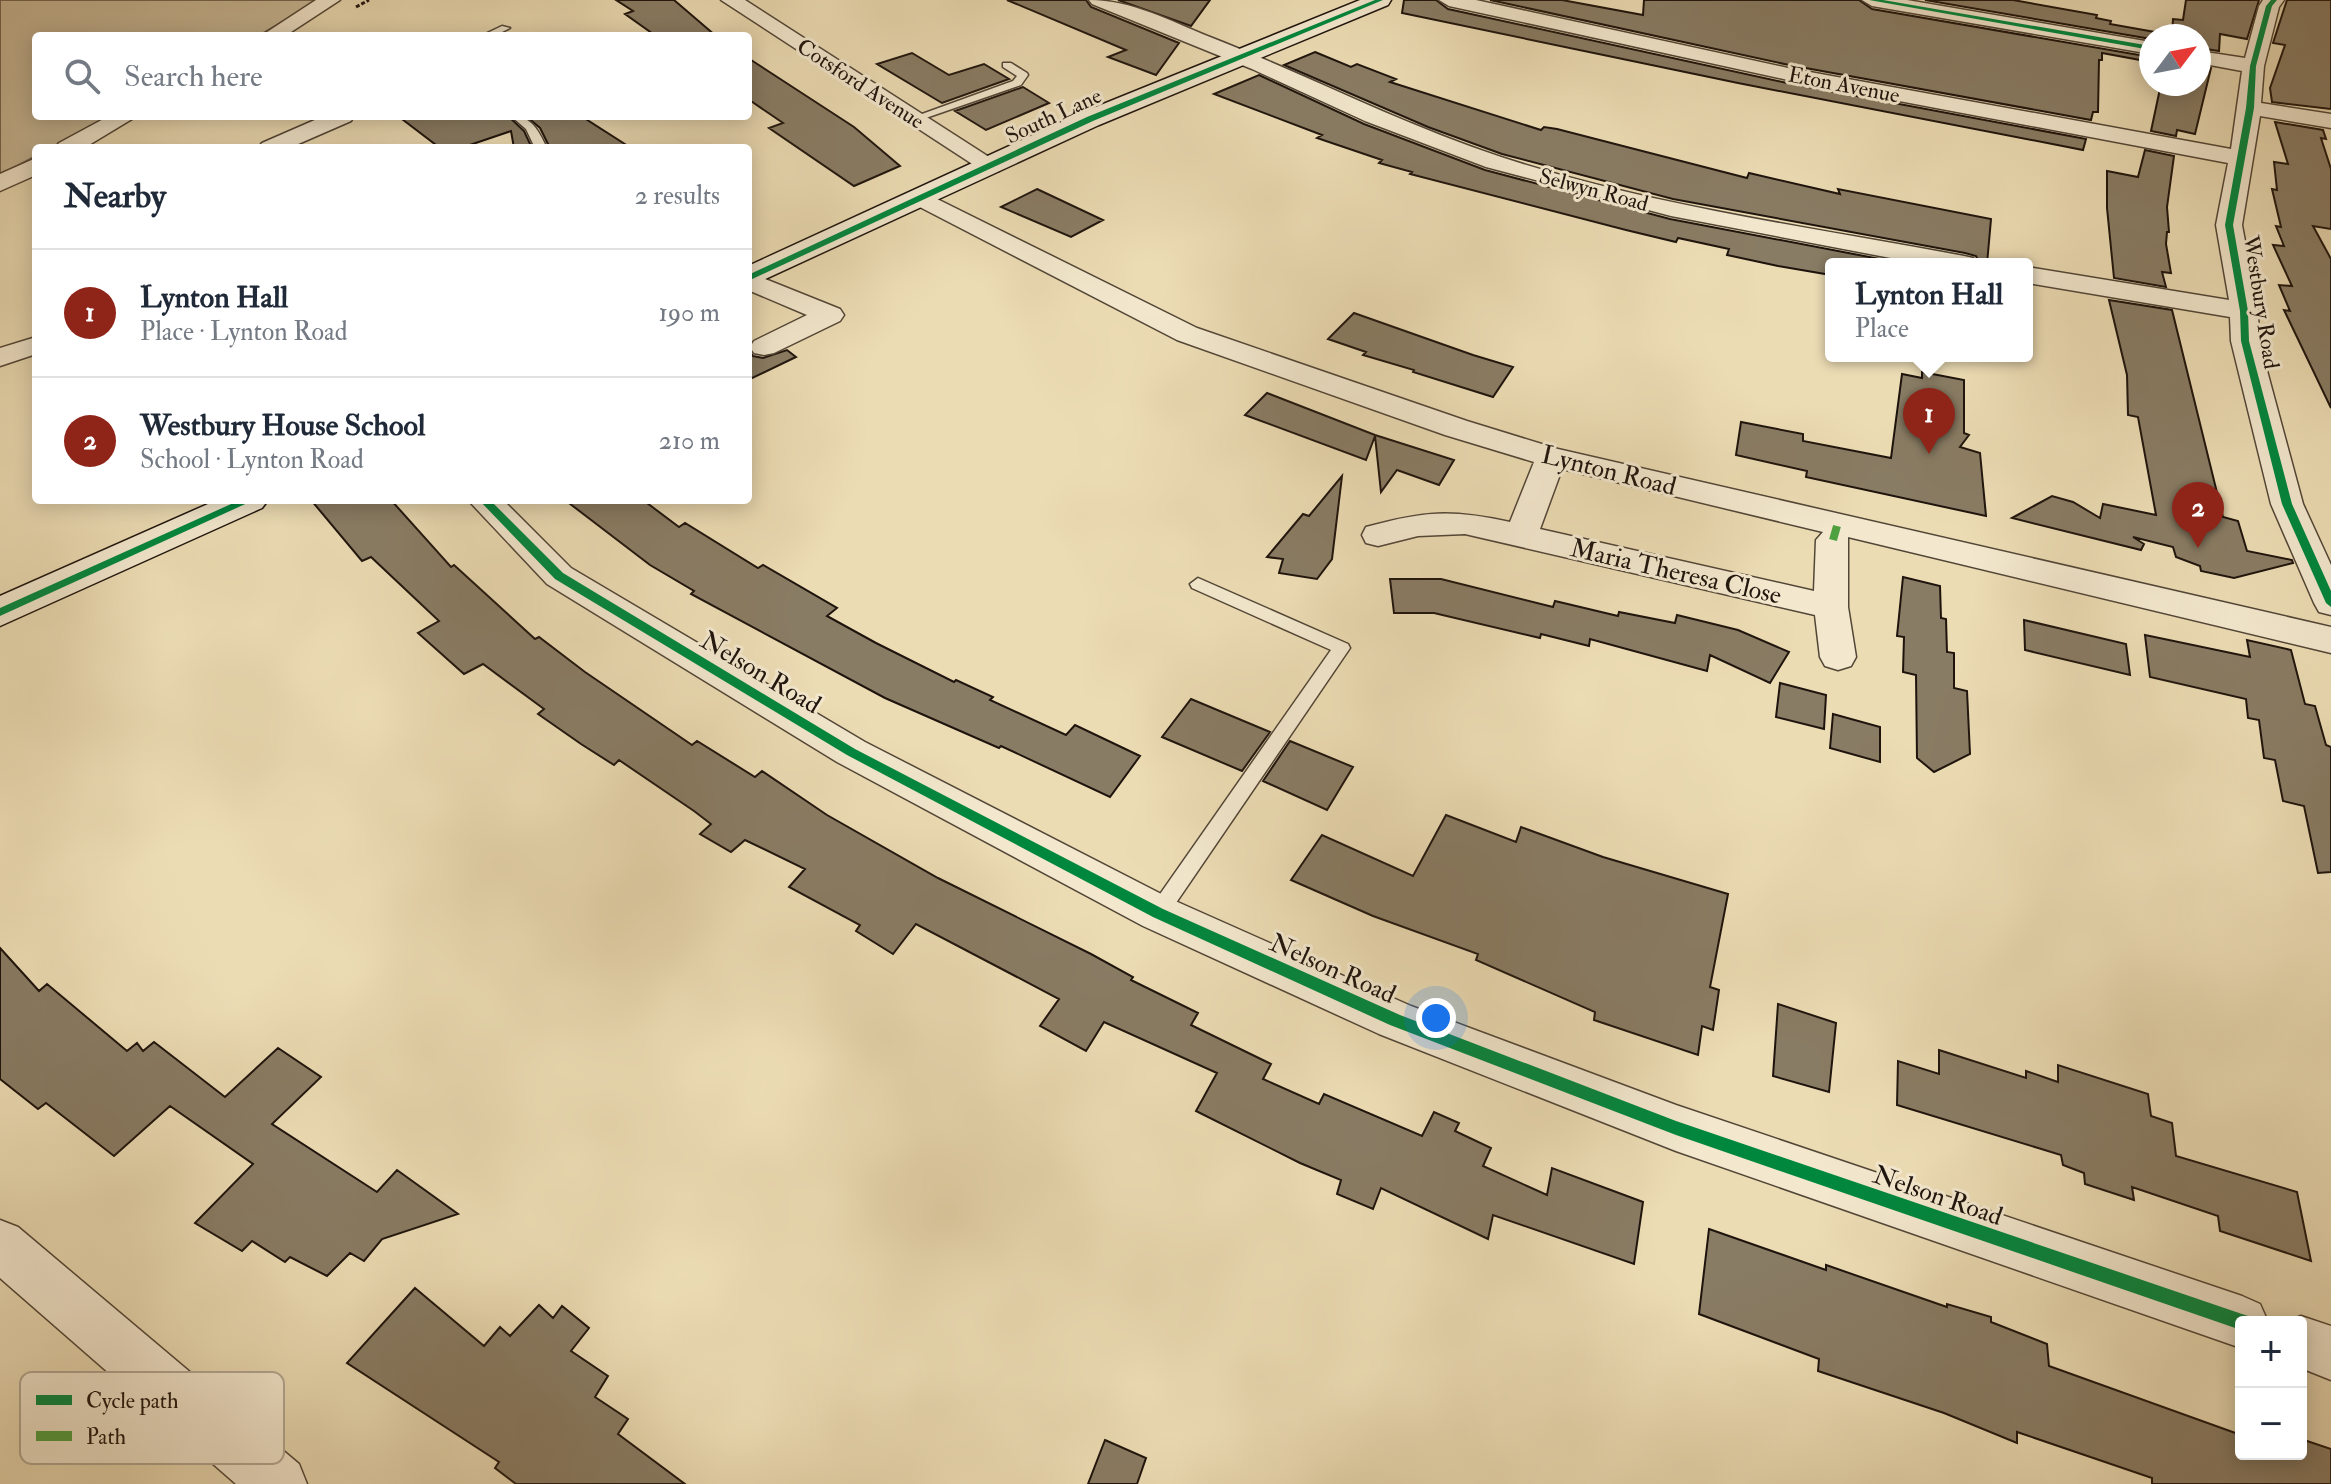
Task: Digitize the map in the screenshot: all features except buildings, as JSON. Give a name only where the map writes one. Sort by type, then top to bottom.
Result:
[{"type":"street","points":[[278,32],[330,0]]},
{"type":"street","name":"Cotsford Avenue","points":[[731,0],[991,166]]},
{"type":"street","name":"Selwyn Road","points":[[1099,0],[1241,56],[1317,93],[1494,162],[1671,209],[1932,258]]},
{"type":"street","name":"South Lane","points":[[752,277],[1090,119],[1380,0]]},
{"type":"street","name":"Eton Avenue","points":[[1449,0],[1788,74],[2241,158]]},
{"type":"street","points":[[1872,0],[2139,46]]},
{"type":"street","name":"Westbury Road","points":[[2269,1],[2253,66],[2250,108],[2229,225],[2244,311],[2245,341],[2287,504],[2315,532],[2331,603]]},
{"type":"street","points":[[2211,59],[2253,66]]},
{"type":"street","points":[[2250,108],[2331,121]]},
{"type":"street","points":[[74,144],[119,120]]},
{"type":"street","points":[[279,144],[334,120]]},
{"type":"street","name":"Lynton Road","points":[[921,198],[1187,334],[1456,428],[1551,457],[2331,640]]},
{"type":"street","points":[[2033,276],[2244,311]]},
{"type":"street","points":[[752,281],[830,315],[764,347]]},
{"type":"street","points":[[0,357],[32,346]]},
{"type":"street","points":[[1522,534],[1551,457]]},
{"type":"street","points":[[0,612],[240,504]]},
{"type":"street","name":"Nelson Road","points":[[488,504],[559,576],[851,752],[1158,913],[1395,1020],[1676,1128],[2235,1320]]},
{"type":"street","name":"Maria Theresa Close","points":[[1378,535],[1418,525],[1465,523],[1522,534],[1680,575],[1831,607]]},
{"type":"street","points":[[1833,540],[1831,607],[1838,657]]},
{"type":"street","points":[[0,1245],[148,1372]]},
{"type":"street","points":[[2307,1344],[2331,1353]]},
{"type":"street","points":[[256,1464],[279,1484]]},
{"type":"lane","points":[[496,32],[505,28]]},
{"type":"lane","points":[[916,118],[1017,83],[1023,75],[1007,65]]},
{"type":"lane","points":[[521,120],[531,127],[539,144]]},
{"type":"lane","points":[[1158,913],[1342,648],[1198,584]]},
{"type":"shaded area","points":[[0,0],[320,0],[265,32],[32,32],[32,120],[104,120],[58,144],[32,144],[32,158],[0,175]]},
{"type":"marked path","points":[[1833,540],[1837,526]]},
{"type":"cycle path","points":[[752,276],[1090,119],[1380,0]]},
{"type":"cycle path","points":[[1872,0],[2139,46]]},
{"type":"cycle path","points":[[2274,0],[2269,6],[2253,66],[2250,108],[2229,225],[2244,311],[2245,341],[2287,504],[2331,603]]},
{"type":"cycle path","points":[[0,612],[240,504]]},
{"type":"cycle path","points":[[488,504],[559,576],[851,752],[1158,913],[1395,1020],[1676,1128],[2235,1320]]},
{"type":"place","name":"Lynton Hall","points":[[1929,454]]},
{"type":"place","name":"Westbury House School","points":[[2198,548]]}]
